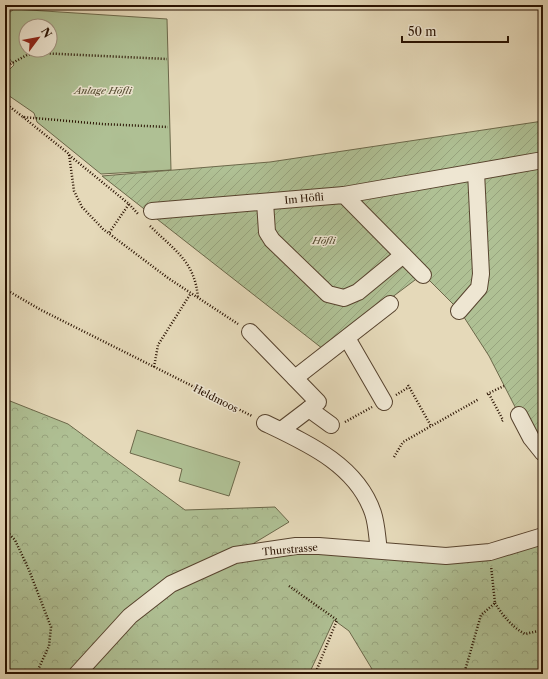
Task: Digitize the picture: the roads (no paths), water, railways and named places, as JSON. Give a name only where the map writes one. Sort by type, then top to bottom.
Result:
[{"type":"street","name":"Im Höfli","points":[[148,218],[265,202],[344,195],[543,160]]},
{"type":"street","points":[[460,311],[479,288],[481,274],[476,172]]},
{"type":"street","points":[[344,195],[424,274]]},
{"type":"street","points":[[265,202],[267,232],[272,240],[328,294],[344,298],[358,292],[403,254]]},
{"type":"street","points":[[295,378],[390,304]]},
{"type":"street","points":[[250,332],[318,402],[284,428],[283,431]]},
{"type":"street","points":[[347,338],[384,402]]},
{"type":"street","points":[[309,409],[331,425]]},
{"type":"street","points":[[519,416],[537,436],[543,453]]},
{"type":"street","points":[[265,423],[322,452],[353,478],[366,495],[374,514],[379,550]]},
{"type":"street","name":"Thurstrasse","points":[[77,674],[130,616],[171,584],[235,555],[311,546],[379,550],[491,562],[543,536]]},
{"type":"park label","name":"Anlage Höfli","points":[[103,90]]},
{"type":"park label","name":"Höfli","points":[[324,240]]}]
